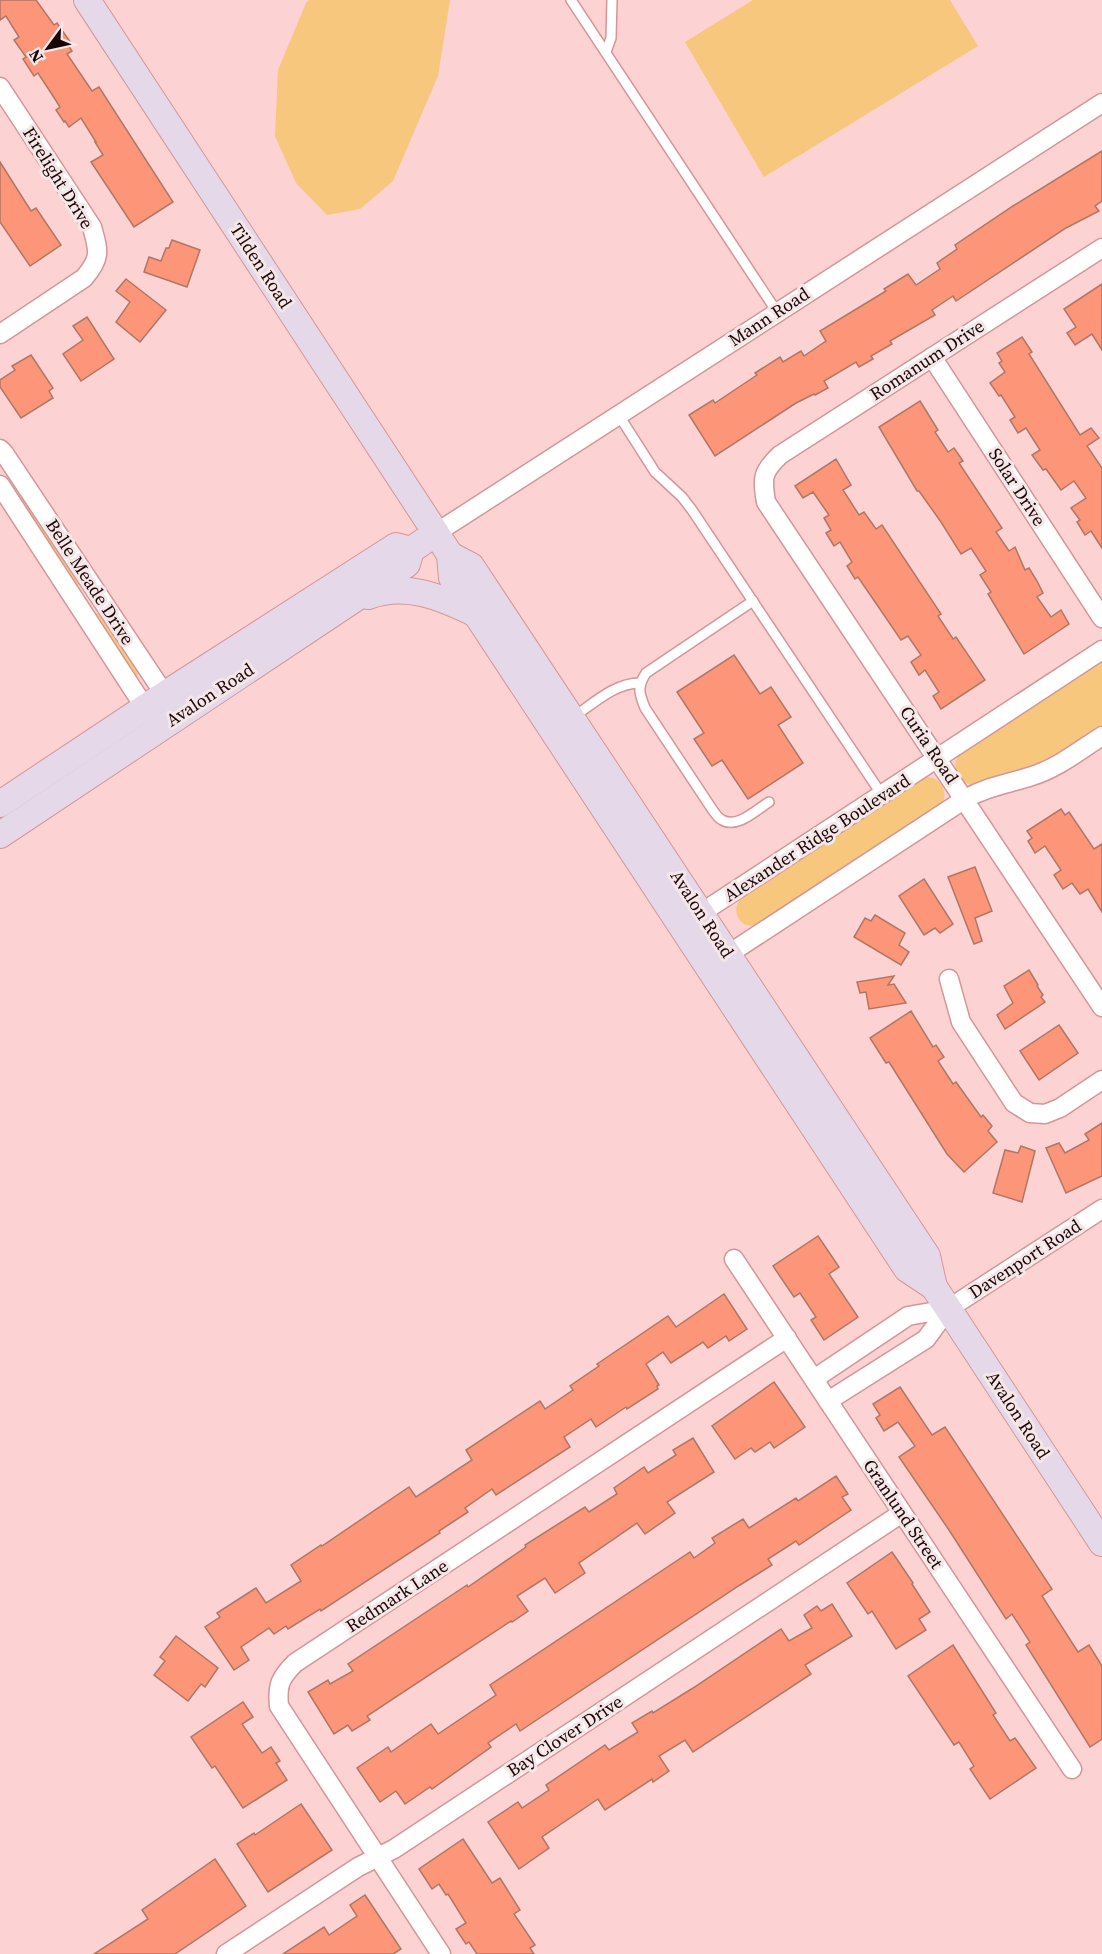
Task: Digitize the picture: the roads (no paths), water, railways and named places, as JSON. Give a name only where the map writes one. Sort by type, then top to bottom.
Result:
[{"type":"main road","name":"Tilden Road","points":[[87,0],[436,533]]},
{"type":"main road","name":"Avalon Road","points":[[0,804],[351,602],[407,564],[411,549],[436,533],[450,555],[452,578],[691,919]]},
{"type":"main road","name":"Avalon Road","points":[[0,835],[162,712],[396,546],[411,549]]},
{"type":"main road","name":"Avalon Road","points":[[450,555],[471,566],[572,718],[691,919],[907,1269],[934,1287],[1102,1543]]},
{"type":"main road","points":[[351,602],[382,591],[410,591],[436,596],[476,614]]},
{"type":"street","name":"Firelight Drive","points":[[0,87],[92,227],[98,249],[94,266],[84,278],[0,334]]},
{"type":"street","name":"Mann Road","points":[[436,533],[1102,103]]},
{"type":"street","name":"Romanum Drive","points":[[763,481],[767,468],[780,455],[1102,248]]},
{"type":"street","name":"Solar Drive","points":[[932,357],[1102,618]]},
{"type":"street","name":"Belle Meade Drive","points":[[0,449],[97,592],[162,712]]},
{"type":"street","points":[[1,486],[20,476]]},
{"type":"street","name":"Curia Road","points":[[763,481],[766,502],[1102,1007]]},
{"type":"street","name":"Belle Meade Drive","points":[[1,486],[78,604],[162,712]]},
{"type":"street","points":[[78,604],[97,592]]},
{"type":"street","name":"Alexander Ridge Boulevard","points":[[691,919],[1102,650]]},
{"type":"street","points":[[718,961],[965,799],[993,786],[1034,776],[1060,764],[1102,736]]},
{"type":"street","points":[[949,979],[961,1022],[1014,1103],[1030,1113],[1045,1114],[1060,1108],[1102,1080]]},
{"type":"street","name":"Davenport Road","points":[[948,1309],[1102,1209]]},
{"type":"street","name":"Granlund Street","points":[[735,1260],[1072,1769]]},
{"type":"street","points":[[814,1379],[909,1316],[948,1309]]},
{"type":"street","points":[[828,1401],[926,1339],[948,1309]]},
{"type":"street","name":"Redmark Lane","points":[[441,1954],[279,1706],[278,1691],[282,1676],[295,1663],[787,1338]]},
{"type":"street","points":[[858,1350],[873,1373]]},
{"type":"street","name":"Bay Clover Drive","points":[[226,1954],[358,1867],[394,1849],[902,1513]]},
{"type":"lane","points":[[571,0],[777,312]]},
{"type":"lane","points":[[606,52],[611,38],[612,0]]},
{"type":"lane","points":[[618,414],[655,472],[682,497],[692,510],[882,795]]},
{"type":"lane","points":[[753,601],[646,673],[640,683],[640,696],[645,708],[721,820],[739,822],[769,802]]},
{"type":"lane","points":[[572,718],[611,690],[628,683],[640,683]]}]
